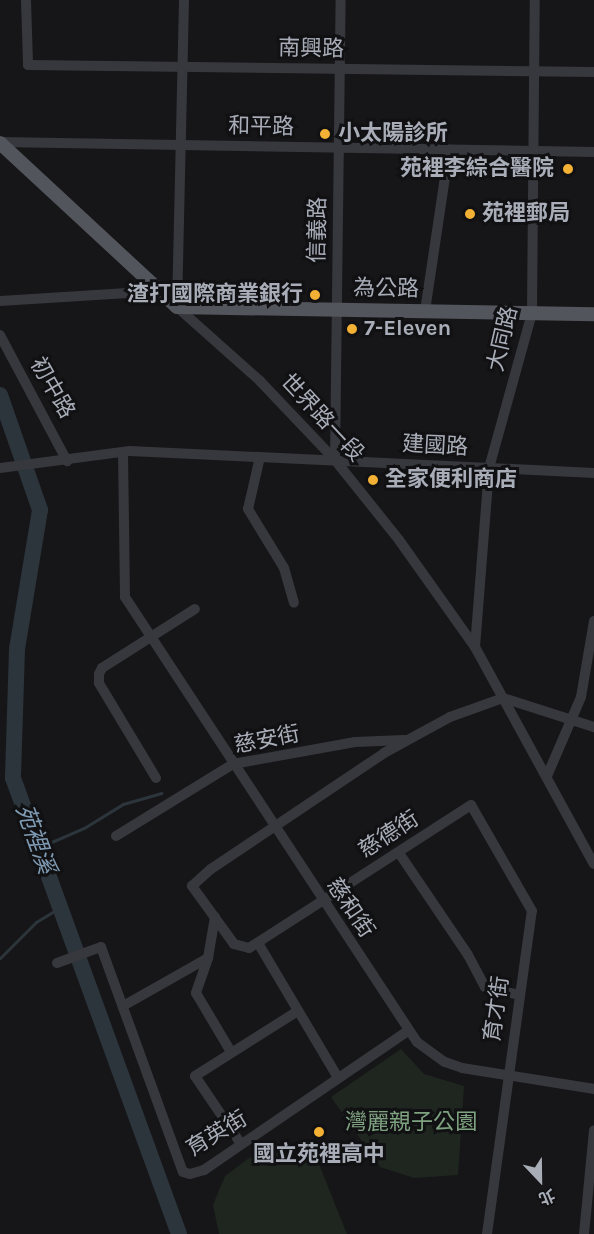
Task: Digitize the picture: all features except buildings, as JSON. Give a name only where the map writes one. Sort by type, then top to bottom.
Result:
[{"type":"main road","name":"世界路一段","points":[[0,143],[177,307]]},
{"type":"main road","name":"為公路","points":[[177,307],[594,314]]},
{"type":"street","name":"南興路","points":[[26,0],[28,65],[594,72]]},
{"type":"street","points":[[177,307],[184,0]]},
{"type":"street","name":"信義路","points":[[335,460],[341,0]]},
{"type":"street","name":"大同路","points":[[475,647],[489,468],[532,313],[535,0]]},
{"type":"street","name":"和平路","points":[[0,143],[594,152]]},
{"type":"street","points":[[425,311],[449,150]]},
{"type":"street","points":[[0,301],[160,291]]},
{"type":"street","name":"世界路一段","points":[[177,307],[260,381],[335,460],[399,540],[475,647],[594,864]]},
{"type":"street","name":"初中路","points":[[0,335],[67,460]]},
{"type":"street","name":"建國路","points":[[2,468],[127,451],[594,473]]},
{"type":"street","name":"慈和街","points":[[127,451],[125,597],[274,829],[409,1030],[427,1052],[445,1062],[508,1076],[594,1089]]},
{"type":"street","points":[[260,457],[248,509],[284,568],[294,603]]},
{"type":"street","points":[[156,778],[99,683],[99,674],[195,609]]},
{"type":"street","points":[[547,776],[573,720],[590,659],[594,621]]},
{"type":"street","points":[[338,1078],[258,943],[249,948],[234,944],[192,886],[203,875],[407,740],[450,717],[503,698],[594,727]]},
{"type":"street","name":"慈安街","points":[[116,836],[233,764],[355,742],[407,740]]},
{"type":"street","name":"慈德街","points":[[258,943],[471,805]]},
{"type":"street","name":"育才街","points":[[471,805],[532,911],[487,1234]]},
{"type":"street","points":[[399,853],[468,955],[485,987],[519,995]]},
{"type":"street","points":[[215,917],[208,958],[196,993],[231,1052]]},
{"type":"street","name":"育英街","points":[[57,963],[101,946],[183,1172],[204,1170],[409,1030]]},
{"type":"street","points":[[123,1006],[208,958]]},
{"type":"street","points":[[241,1144],[195,1076],[298,1011]]},
{"type":"street","points":[[584,1234],[594,1130]]},
{"type":"green space","name":"灣麗親子公園","points":[[401,1049],[424,1074],[464,1086],[458,1175],[414,1178],[380,1167],[331,1097]]},
{"type":"green space","points":[[272,1152],[286,1154],[305,1164],[303,1159],[315,1154],[347,1234],[219,1234],[213,1205],[225,1176],[249,1158]]},
{"type":"waterway","name":"苑裡溪","points":[[0,395],[40,510],[17,649],[13,778],[179,1234]]},
{"type":"waterway","points":[[40,847],[84,828],[123,804],[161,793]]},
{"type":"waterway","points":[[0,958],[36,922],[61,907]]},
{"type":"place","name":"小太陽診所","points":[[325,134]]},
{"type":"place","name":"苑裡李綜合醫院","points":[[568,169]]},
{"type":"place","name":"苑裡郵局","points":[[470,214]]},
{"type":"place","name":"渣打國際商業銀行","points":[[315,295]]},
{"type":"place","name":"7-Eleven","points":[[352,329]]},
{"type":"place","name":"全家便利商店","points":[[373,480]]},
{"type":"place","name":"國立苑裡高中","points":[[319,1132]]}]
